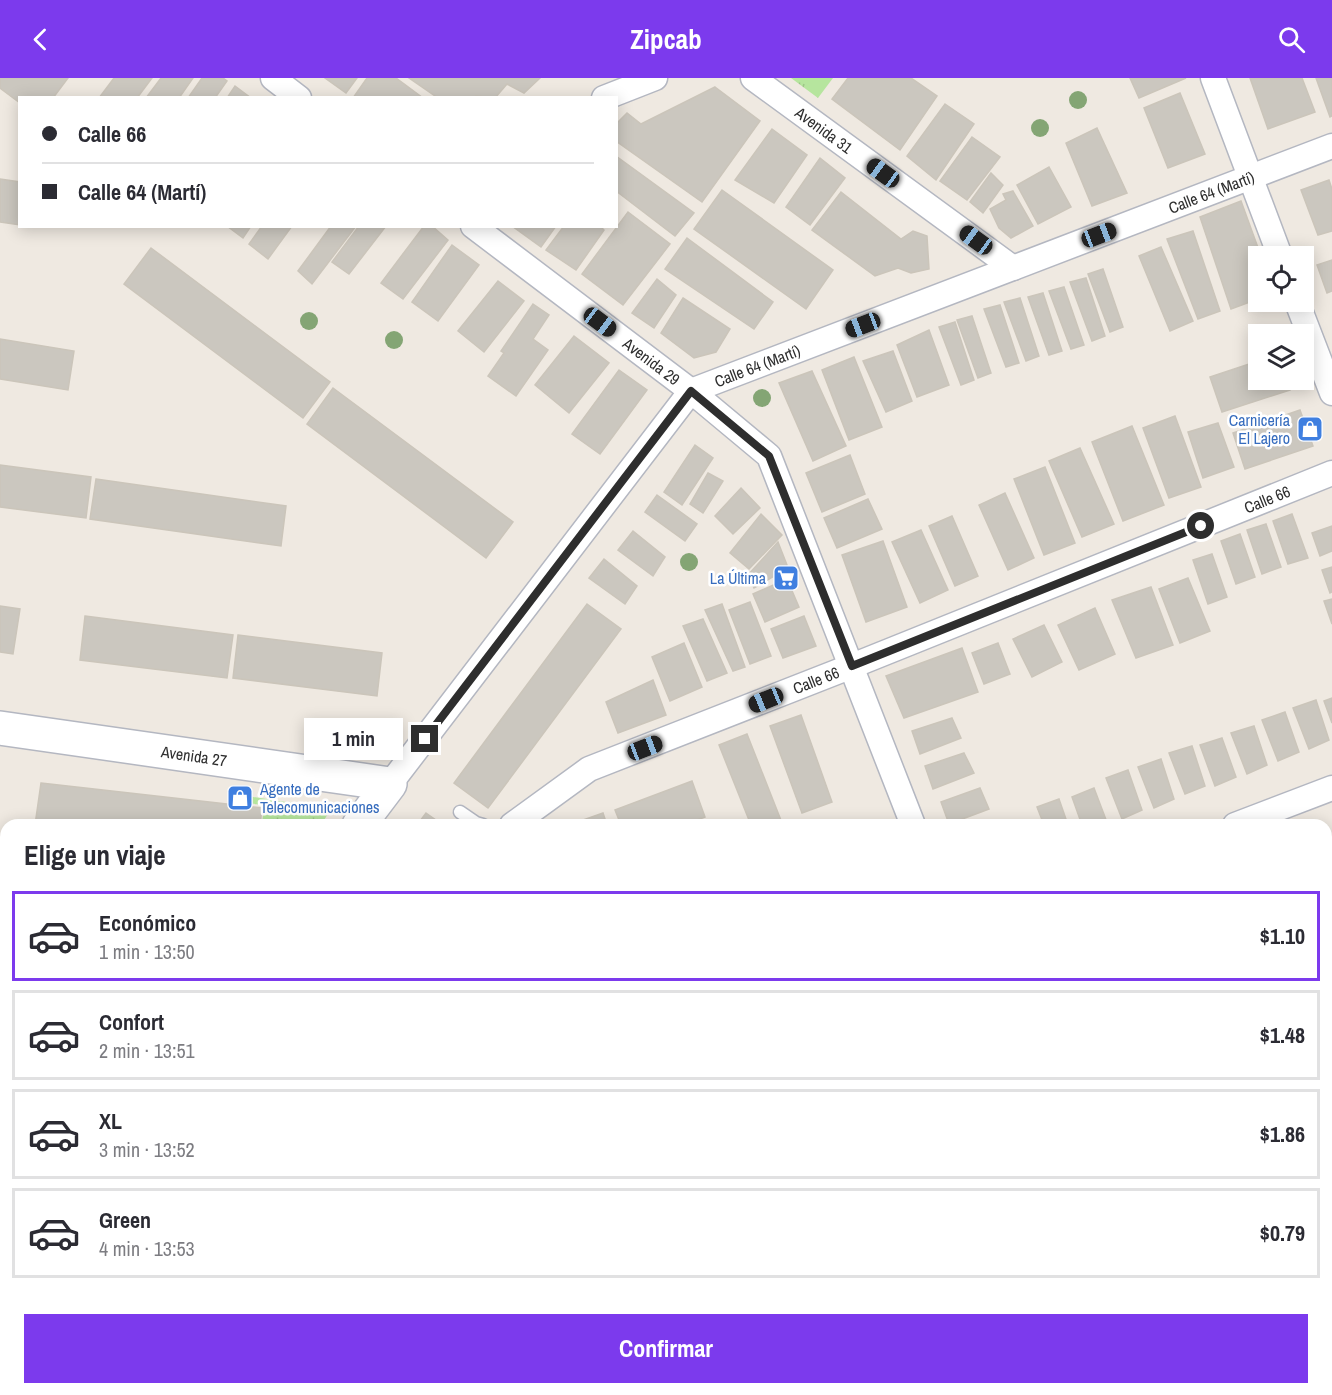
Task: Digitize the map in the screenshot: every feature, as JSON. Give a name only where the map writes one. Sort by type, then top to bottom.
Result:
[{"type":"street","points":[[273,78],[296,96]]},
{"type":"street","points":[[609,96],[655,78]]},
{"type":"street","name":"Avenida 31","points":[[753,78],[1013,268]]},
{"type":"street","points":[[1213,78],[1276,246]]},
{"type":"street","name":"Calle 64 (Martí)","points":[[364,819],[691,391],[1332,146]]},
{"type":"street","name":"Avenida 29","points":[[476,228],[691,391],[769,456],[911,819]]},
{"type":"street","points":[[1301,312],[1332,393]]},
{"type":"street","name":"Calle 66","points":[[520,819],[589,769],[1332,473]]},
{"type":"street","name":"Avenida 27","points":[[0,728],[390,784]]},
{"type":"street","points":[[1251,819],[1332,788]]},
{"type":"lane","points":[[460,812],[470,819]]},
{"type":"green space","points":[[791,78],[833,78],[818,98]]},
{"type":"green space","points":[[247,796],[331,809],[325,819],[263,819],[264,805],[246,803]]},
{"type":"building","points":[[0,78],[68,78],[54,96],[18,96],[18,102],[0,88]]},
{"type":"building","points":[[114,78],[152,78],[138,96],[100,96]]},
{"type":"building","points":[[161,78],[193,78],[180,96],[148,96]]},
{"type":"building","points":[[202,78],[223,78],[227,81],[216,96],[189,96]]},
{"type":"building","points":[[325,78],[357,78],[346,93]]},
{"type":"building","points":[[367,78],[396,78],[420,96],[354,96]]},
{"type":"building","points":[[409,78],[540,78],[524,93],[507,84],[497,96],[435,96]]},
{"type":"building","points":[[848,78],[911,78],[937,96],[900,150],[832,99]]},
{"type":"building","points":[[1130,78],[1186,78],[1139,98]]},
{"type":"building","points":[[1250,78],[1302,78],[1315,112],[1268,129]]},
{"type":"building","points":[[1316,78],[1332,78],[1332,116],[1330,117]]},
{"type":"building","points":[[235,86],[248,96],[228,96]]},
{"type":"building","points":[[715,87],[760,121],[702,202],[618,142],[618,122],[627,113],[641,124]]},
{"type":"building","points":[[1180,93],[1205,154],[1168,168],[1144,108]]},
{"type":"building","points":[[945,104],[974,124],[936,180],[907,156]]},
{"type":"building","points":[[1097,128],[1127,193],[1092,206],[1066,143]]},
{"type":"building","points":[[772,129],[807,155],[774,203],[735,180]]},
{"type":"building","points":[[972,137],[1000,157],[967,200],[940,181]]},
{"type":"building","points":[[618,157],[694,213],[675,236],[618,193]]},
{"type":"building","points":[[820,158],[845,178],[810,225],[786,207]]},
{"type":"building","points":[[1049,167],[1071,207],[1038,224],[1017,185]]},
{"type":"building","points":[[991,173],[1003,185],[983,213],[970,202]]},
{"type":"building","points":[[0,179],[18,182],[18,225],[0,222]]},
{"type":"building","points":[[1329,180],[1332,189],[1332,231],[1318,235],[1301,190]]},
{"type":"building","points":[[722,190],[833,270],[806,309],[694,229]]},
{"type":"building","points":[[1013,191],[1033,226],[1011,238],[999,228],[990,209],[1006,200],[1003,194]]},
{"type":"building","points":[[841,192],[901,239],[913,231],[927,236],[929,269],[911,273],[898,268],[875,276],[812,230]]},
{"type":"building","points":[[1241,201],[1257,246],[1248,246],[1248,303],[1231,309],[1200,217]]},
{"type":"building","points":[[628,212],[670,244],[623,305],[582,274]]},
{"type":"building","points":[[230,228],[250,228],[243,238]]},
{"type":"building","points":[[261,228],[291,228],[268,259],[249,244]]},
{"type":"building","points":[[330,228],[354,228],[312,284],[298,271]]},
{"type":"building","points":[[358,228],[384,228],[349,274],[332,262]]},
{"type":"building","points":[[422,228],[434,228],[448,240],[403,299],[381,283]]},
{"type":"building","points":[[515,228],[555,228],[541,247]]},
{"type":"building","points":[[562,228],[602,228],[604,230],[576,270],[546,250]]},
{"type":"building","points":[[1193,231],[1220,311],[1198,319],[1167,239]]},
{"type":"building","points":[[687,238],[773,302],[754,329],[665,269]]},
{"type":"building","points":[[452,245],[479,265],[438,321],[412,302]]},
{"type":"building","points":[[1161,247],[1193,321],[1170,331],[1139,256]]},
{"type":"building","points":[[151,248],[330,382],[303,418],[124,284]]},
{"type":"building","points":[[1332,260],[1332,291],[1327,293],[1317,265]]},
{"type":"building","points":[[1103,269],[1123,327],[1110,332],[1088,274]]},
{"type":"building","points":[[1086,278],[1105,336],[1092,341],[1070,282]]},
{"type":"building","points":[[657,279],[676,295],[654,328],[632,313]]},
{"type":"building","points":[[498,281],[524,301],[484,352],[458,331]]},
{"type":"building","points":[[1064,287],[1084,345],[1071,349],[1049,291]]},
{"type":"building","points":[[1043,293],[1062,351],[1049,355],[1028,297]]},
{"type":"building","points":[[683,298],[730,329],[716,352],[694,358],[661,333]]},
{"type":"building","points":[[1020,298],[1039,356],[1026,361],[1004,302]]},
{"type":"building","points":[[533,304],[549,315],[533,339],[548,350],[516,396],[488,376],[504,353],[501,351]]},
{"type":"building","points":[[1000,305],[1019,363],[1006,367],[984,309]]},
{"type":"building","points":[[972,316],[991,373],[978,378],[957,320]]},
{"type":"building","points":[[955,322],[974,380],[961,385],[939,327]]},
{"type":"building","points":[[929,330],[949,385],[917,397],[897,345]]},
{"type":"building","points":[[574,336],[609,363],[569,413],[535,385]]},
{"type":"building","points":[[0,339],[74,351],[68,390],[0,379]]},
{"type":"building","points":[[893,351],[912,401],[886,412],[863,361]]},
{"type":"building","points":[[854,357],[882,427],[849,440],[822,370]]},
{"type":"building","points":[[1248,364],[1248,390],[1290,390],[1222,412],[1210,377]]},
{"type":"building","points":[[619,370],[647,390],[600,454],[572,434]]},
{"type":"building","points":[[812,371],[846,446],[813,461],[779,383]]},
{"type":"building","points":[[333,388],[513,522],[486,558],[307,424]]},
{"type":"building","points":[[1300,410],[1313,446],[1245,469],[1233,433]]},
{"type":"building","points":[[1175,416],[1201,487],[1169,498],[1143,428]]},
{"type":"building","points":[[1218,423],[1234,467],[1203,478],[1188,432]]},
{"type":"building","points":[[1132,426],[1164,505],[1123,521],[1092,442]]},
{"type":"building","points":[[695,445],[713,458],[682,505],[664,492]]},
{"type":"building","points":[[1080,448],[1114,524],[1082,537],[1049,461]]},
{"type":"building","points":[[850,455],[865,494],[822,512],[806,473]]},
{"type":"building","points":[[0,465],[91,477],[86,518],[0,507]]},
{"type":"building","points":[[1045,467],[1075,543],[1044,555],[1014,479]]},
{"type":"building","points":[[708,473],[723,481],[703,513],[690,504]]},
{"type":"building","points":[[96,479],[286,506],[281,546],[90,519]]},
{"type":"building","points":[[741,488],[760,508],[733,534],[715,516]]},
{"type":"building","points":[[1005,493],[1034,558],[1008,570],[979,505]]},
{"type":"building","points":[[657,495],[697,524],[685,541],[645,512]]},
{"type":"building","points":[[868,499],[882,529],[837,548],[824,518]]},
{"type":"building","points":[[761,514],[782,535],[749,569],[730,553]]},
{"type":"building","points":[[1292,514],[1308,558],[1288,564],[1273,521]]},
{"type":"building","points":[[952,516],[978,576],[955,586],[929,526]]},
{"type":"building","points":[[1266,524],[1281,567],[1262,574],[1247,530]]},
{"type":"building","points":[[1332,526],[1332,551],[1320,556],[1312,533]]},
{"type":"building","points":[[921,530],[948,590],[920,603],[892,542]]},
{"type":"building","points":[[633,531],[665,557],[653,576],[618,550]]},
{"type":"building","points":[[1240,534],[1255,577],[1236,584],[1221,541]]},
{"type":"building","points":[[883,541],[907,607],[866,622],[842,555]]},
{"type":"building","points":[[778,542],[787,565],[776,575],[754,588],[748,575]]},
{"type":"building","points":[[1212,554],[1227,597],[1208,604],[1193,560]]},
{"type":"building","points":[[604,559],[637,586],[625,604],[589,578]]},
{"type":"building","points":[[1332,567],[1332,592],[1330,593],[1322,570]]},
{"type":"building","points":[[1188,578],[1210,631],[1180,643],[1159,589]]},
{"type":"building","points":[[787,579],[799,607],[765,622],[753,594]]},
{"type":"building","points":[[1151,587],[1173,645],[1136,658],[1112,600]]},
{"type":"building","points":[[1332,599],[1332,624],[1324,601]]},
{"type":"building","points":[[750,602],[771,656],[750,664],[729,610]]},
{"type":"building","points":[[587,604],[621,629],[488,808],[454,783]]},
{"type":"building","points":[[722,604],[745,667],[733,671],[705,610]]},
{"type":"building","points":[[0,606],[20,609],[13,654],[0,652]]},
{"type":"building","points":[[1095,608],[1115,654],[1079,670],[1058,625]]},
{"type":"building","points":[[85,616],[233,635],[227,678],[80,660]]},
{"type":"building","points":[[804,616],[816,646],[783,658],[771,629]]},
{"type":"building","points":[[703,619],[727,673],[707,681],[683,626]]},
{"type":"building","points":[[1044,625],[1062,662],[1032,677],[1013,639]]},
{"type":"building","points":[[238,635],[382,653],[377,696],[233,678]]},
{"type":"building","points":[[684,643],[702,687],[670,701],[652,657]]},
{"type":"building","points":[[998,643],[1010,674],[984,684],[972,653]]},
{"type":"building","points":[[962,648],[978,692],[904,718],[886,676]]},
{"type":"building","points":[[653,680],[666,715],[618,733],[606,702]]},
{"type":"building","points":[[1332,698],[1332,723],[1324,701]]},
{"type":"building","points":[[1316,700],[1329,740],[1309,749],[1293,708]]},
{"type":"building","points":[[1285,712],[1299,752],[1278,761],[1262,720]]},
{"type":"building","points":[[801,715],[832,802],[802,813],[770,726]]},
{"type":"building","points":[[952,718],[961,738],[920,754],[912,731]]},
{"type":"building","points":[[1254,726],[1267,765],[1247,774],[1231,733]]},
{"type":"building","points":[[747,734],[780,819],[749,819],[719,745]]},
{"type":"building","points":[[1222,738],[1236,777],[1215,786],[1200,745]]},
{"type":"building","points":[[1192,746],[1205,786],[1185,794],[1169,753]]},
{"type":"building","points":[[964,753],[974,773],[933,789],[925,766]]},
{"type":"building","points":[[1161,759],[1174,799],[1154,808],[1138,767]]},
{"type":"building","points":[[1128,770],[1142,810],[1122,819],[1106,778]]},
{"type":"building","points":[[692,781],[705,817],[700,819],[619,819],[615,810]]},
{"type":"building","points":[[41,783],[262,808],[261,819],[36,819]]},
{"type":"building","points":[[980,788],[989,809],[962,819],[947,819],[941,802]]},
{"type":"building","points":[[1094,788],[1106,819],[1080,819],[1072,797]]},
{"type":"building","points":[[1059,799],[1066,819],[1042,819],[1037,807]]},
{"type":"building","points":[[426,813],[434,819],[422,819]]},
{"type":"building","points":[[603,813],[605,819],[586,819]]},
{"type":"place","name":"Carnicería El Lajero","points":[[1310,429]]},
{"type":"place","name":"La Última","points":[[786,578]]},
{"type":"place","name":"Agente de Telecomunicaciones","points":[[240,798]]},
{"type":"route","points":[[425,739],[691,391],[769,456],[852,666],[1201,526]]}]
